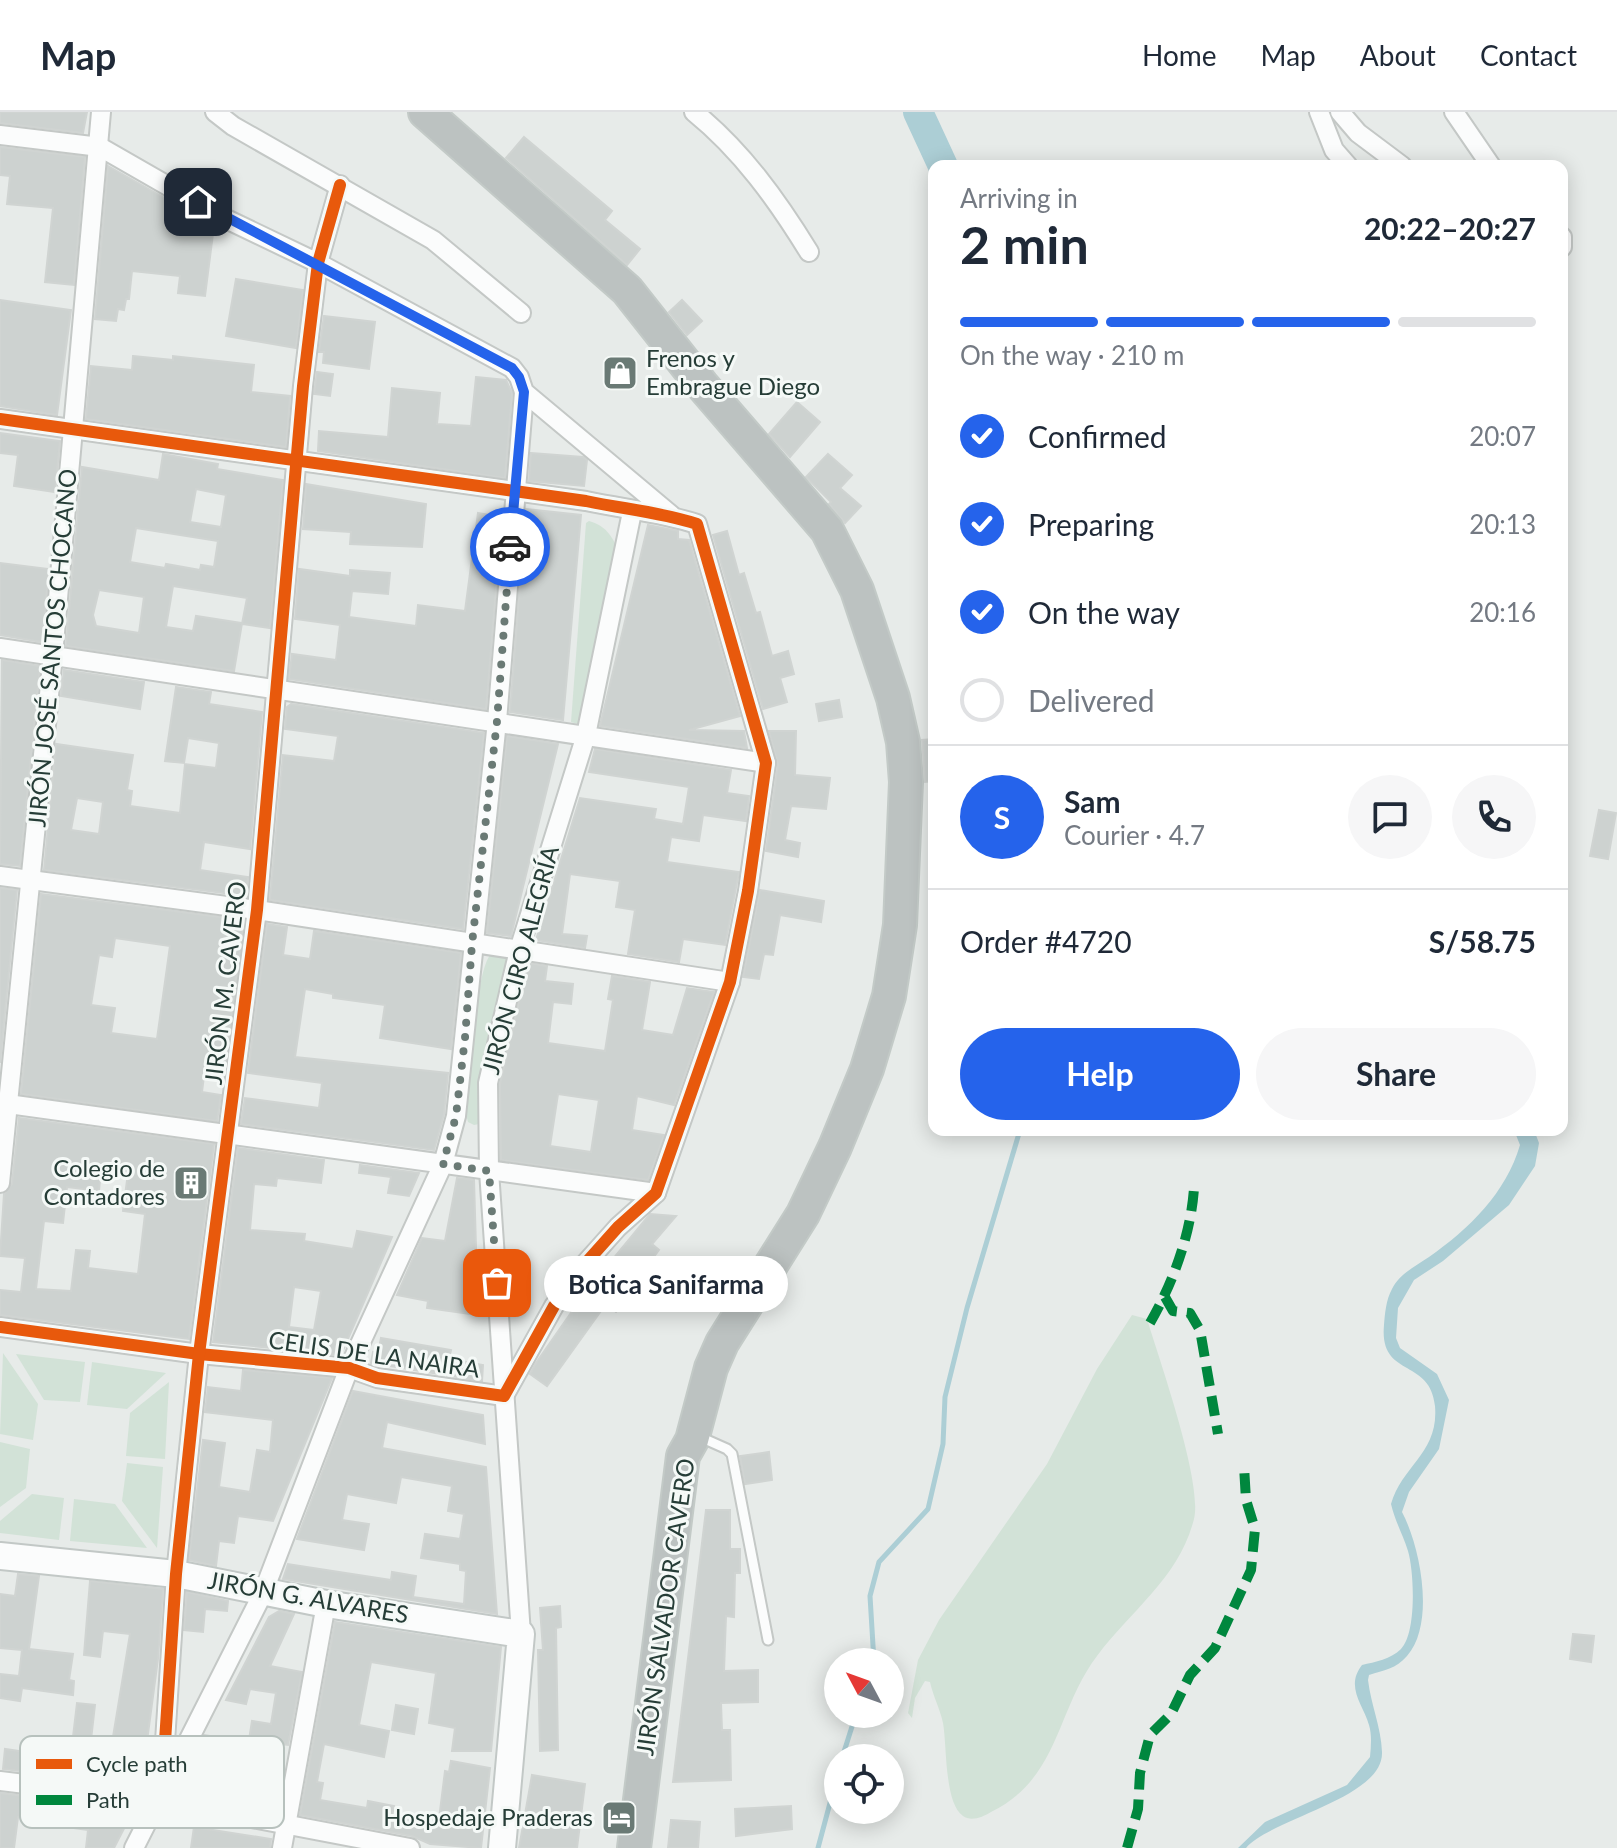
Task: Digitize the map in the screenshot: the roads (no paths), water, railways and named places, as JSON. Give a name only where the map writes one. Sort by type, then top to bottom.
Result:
[{"type":"highway","name":"JIRÓN SALVADOR CAVERO","points":[[438,118],[627,290],[702,385],[827,530],[857,590],[893,698],[903,742],[906,782],[900,925],[889,996],[867,1069],[803,1214],[722,1343],[711,1368],[693,1437],[683,1456],[660,1694],[651,1848]]},
{"type":"highway","name":"JIRÓN SALVADOR CAVERO","points":[[634,1848],[660,1694]]},
{"type":"street","name":"JIRÓN JOSÉ SANTOS CHOCANO","points":[[0,1183],[4,1104],[31,881],[101,112]]},
{"type":"street","points":[[215,112],[233,126],[433,240],[521,313]]},
{"type":"street","points":[[694,112],[739,154],[758,177],[809,252]]},
{"type":"street","points":[[1319,112],[1334,150],[1343,160]]},
{"type":"street","points":[[1340,112],[1358,133],[1394,160]]},
{"type":"street","points":[[1454,112],[1487,160]]},
{"type":"street","points":[[0,135],[100,147],[222,217],[318,263],[512,368],[524,392],[513,492],[497,721],[456,1116],[443,1164],[349,1368],[263,1593],[189,1736]]},
{"type":"street","name":"JIRÓN M. CAVERO","points":[[163,1736],[176,1574],[199,1354],[257,910],[279,688],[296,462],[318,263],[340,185]]},
{"type":"street","points":[[524,392],[671,515]]},
{"type":"street","points":[[0,419],[586,501],[632,512],[671,515],[697,524],[766,763],[748,891],[730,982],[656,1193],[618,1227],[584,1265],[554,1306],[504,1396]]},
{"type":"street","name":"JIRÓN CIRO ALEGRÍA","points":[[502,1848],[521,1634],[489,1171],[490,1063],[519,950],[586,735],[632,512]]},
{"type":"street","points":[[0,648],[766,763]]},
{"type":"street","points":[[0,876],[257,910],[730,982]]},
{"type":"street","points":[[4,1104],[656,1193]]},
{"type":"street","name":"CELIS DE LA NAIRA","points":[[0,1327],[199,1354],[349,1368],[377,1378],[504,1396]]},
{"type":"street","name":"JIRÓN G. ALVARES","points":[[0,1556],[176,1574],[326,1604],[521,1634]]},
{"type":"street","points":[[282,1848],[326,1604]]},
{"type":"street","points":[[0,1781],[20,1783]]},
{"type":"street","points":[[284,1824],[410,1848]]},
{"type":"street","points":[[134,1848],[143,1828]]},
{"type":"lane","points":[[693,1437],[727,1449],[732,1454],[768,1640]]},
{"type":"water","points":[[1516,1136],[1536,1136],[1539,1143],[1535,1166],[1509,1205],[1443,1261],[1414,1280],[1398,1308],[1396,1338],[1400,1348],[1437,1374],[1449,1400],[1439,1449],[1409,1492],[1402,1512],[1414,1544],[1422,1584],[1423,1605],[1416,1642],[1403,1660],[1369,1675],[1368,1680],[1381,1743],[1378,1768],[1347,1795],[1278,1827],[1246,1848],[1238,1848],[1265,1822],[1347,1785],[1370,1757],[1370,1729],[1355,1681],[1362,1665],[1388,1658],[1401,1649],[1410,1630],[1413,1587],[1410,1560],[1391,1504],[1403,1479],[1426,1447],[1435,1422],[1435,1406],[1424,1380],[1389,1354],[1384,1325],[1387,1302],[1399,1279],[1472,1222],[1496,1194],[1520,1145]]},
{"type":"waterway","points":[[918,112],[940,160]]},
{"type":"waterway","points":[[873,1648],[870,1596],[879,1562],[928,1509],[943,1444],[945,1397],[967,1308],[1018,1136]]},
{"type":"waterway","points":[[846,1744],[852,1728]]},
{"type":"waterway","points":[[818,1848],[824,1824]]},
{"type":"place","name":"Frenos y Embrague Diego","points":[[620,373]]},
{"type":"place","name":"Colegio de Contadores","points":[[191,1183]]},
{"type":"place","name":"Botica Sanifarma","points":[[497,1283]]},
{"type":"place","name":"Hospedaje Praderas","points":[[619,1818]]}]
